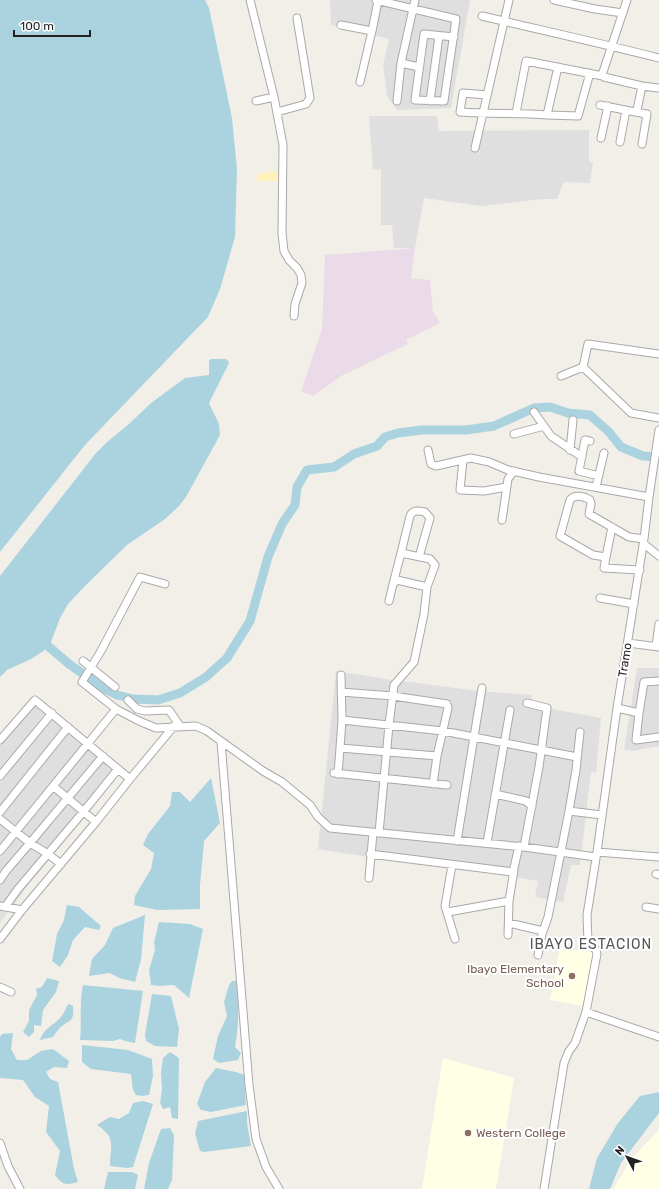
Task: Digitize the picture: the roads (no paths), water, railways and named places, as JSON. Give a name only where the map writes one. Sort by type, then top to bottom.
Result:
[{"type":"street","points":[[250,0],[274,97],[283,145],[282,233],[284,251],[298,268],[302,283],[295,304],[294,316]]},
{"type":"street","points":[[360,82],[372,31],[377,0],[456,19],[454,37],[444,101],[415,100],[424,34],[454,37]]},
{"type":"street","points":[[397,101],[401,63],[415,0]]},
{"type":"street","points":[[475,148],[509,0]]},
{"type":"street","points":[[554,0],[595,9],[623,13]]},
{"type":"street","points":[[603,76],[627,0]]},
{"type":"street","points":[[482,16],[577,37],[659,58]]},
{"type":"street","points":[[277,112],[306,104],[310,98],[296,18]]},
{"type":"street","points":[[341,24],[372,31]]},
{"type":"street","points":[[430,101],[439,36]]},
{"type":"street","points":[[516,113],[526,61],[590,73],[642,86],[658,88]]},
{"type":"street","points":[[401,63],[419,67]]},
{"type":"street","points":[[547,115],[558,67]]},
{"type":"street","points":[[487,95],[463,93],[460,112],[578,116],[590,73]]},
{"type":"street","points":[[635,112],[642,86]]},
{"type":"street","points":[[256,101],[274,97]]},
{"type":"street","points":[[600,105],[647,114],[642,144]]},
{"type":"street","points":[[601,138],[608,106]]},
{"type":"street","points":[[620,142],[626,110]]},
{"type":"street","points":[[583,367],[588,344],[659,354]]},
{"type":"street","points":[[561,376],[583,367]]},
{"type":"street","points":[[583,367],[631,413],[659,418]]},
{"type":"street","points":[[534,412],[551,436],[582,457]]},
{"type":"street","points":[[570,450],[573,420]]},
{"type":"street","points":[[514,434],[544,426]]},
{"type":"street","name":"Tramo","points":[[544,1189],[564,1063],[568,1052],[575,1043],[586,1012],[597,954],[596,950],[588,942],[586,923],[617,708],[640,570],[659,430]]},
{"type":"street","points":[[590,440],[585,440],[579,471],[599,476]]},
{"type":"street","points":[[428,450],[431,464],[436,466],[471,458],[489,462],[514,471],[649,497]]},
{"type":"street","points":[[596,487],[604,453]]},
{"type":"street","points":[[463,460],[460,490],[484,490],[507,487]]},
{"type":"street","points":[[502,520],[508,479],[514,471]]},
{"type":"street","points":[[606,557],[593,555],[560,536],[571,498],[575,496],[588,498],[591,501],[589,514],[629,537],[644,542],[659,556]]},
{"type":"street","points":[[389,601],[411,513],[416,510],[425,512],[430,518],[419,557]]},
{"type":"street","points":[[612,527],[604,568],[640,570]]},
{"type":"street","points":[[369,878],[370,854],[376,833],[384,779],[394,685],[414,662],[424,614],[427,587],[435,565],[432,560],[401,553]]},
{"type":"street","points":[[165,584],[140,577],[82,682],[116,709],[139,722],[156,728],[196,726],[207,731],[282,782],[310,805],[318,817],[330,828],[560,852],[659,858]]},
{"type":"street","points":[[393,584],[399,579],[427,587]]},
{"type":"street","points":[[600,598],[634,604]]},
{"type":"street","points":[[628,643],[657,647],[659,624]]},
{"type":"street","points":[[83,661],[90,669],[116,687]]},
{"type":"street","points":[[341,675],[342,720],[336,774],[447,785]]},
{"type":"street","points":[[659,681],[644,682],[636,740],[659,736]]},
{"type":"street","points":[[457,841],[482,688]]},
{"type":"street","points":[[341,692],[393,696],[447,704],[448,708],[437,756],[433,784]]},
{"type":"street","points":[[0,740],[35,700],[130,778]]},
{"type":"street","points":[[128,700],[137,709],[156,711],[169,710],[177,726]]},
{"type":"street","points":[[508,935],[509,901],[514,870],[522,847],[532,806],[547,708],[527,703]]},
{"type":"street","points":[[617,708],[639,713]]},
{"type":"street","points":[[0,851],[116,709]]},
{"type":"street","points":[[487,844],[510,710]]},
{"type":"street","points":[[0,776],[52,713]]},
{"type":"street","points":[[342,720],[443,731],[577,757]]},
{"type":"street","points":[[0,939],[130,778],[177,726]]},
{"type":"street","points":[[0,812],[68,727]]},
{"type":"street","points":[[156,728],[162,742]]},
{"type":"street","points":[[538,956],[543,931],[548,917],[569,810],[576,770],[580,732]]},
{"type":"street","points":[[222,742],[249,1085],[256,1139],[266,1167],[279,1189]]},
{"type":"street","points":[[340,748],[437,756]]},
{"type":"street","points":[[0,880],[103,756]]},
{"type":"street","points":[[22,910],[3,906],[84,811],[118,768]]},
{"type":"street","points":[[53,786],[96,822]]},
{"type":"street","points":[[495,794],[526,801],[532,806]]},
{"type":"street","points":[[569,810],[602,815]]},
{"type":"street","points":[[0,819],[30,844],[48,854],[61,864]]},
{"type":"street","points":[[370,854],[513,872],[514,870]]},
{"type":"street","points":[[452,865],[445,906],[455,939]]},
{"type":"street","points":[[448,912],[509,901]]},
{"type":"street","points":[[646,907],[659,909]]},
{"type":"street","points":[[509,923],[543,931]]},
{"type":"street","points":[[0,987],[11,992]]},
{"type":"street","points":[[586,1012],[659,1037]]},
{"type":"street","points":[[0,1142],[8,1166],[20,1189]]},
{"type":"water","points":[[0,0],[205,0],[209,8],[232,118],[237,169],[235,237],[220,289],[208,317],[85,445],[0,552]]},
{"type":"water","points":[[211,359],[226,359],[229,362],[209,403],[219,424],[220,435],[186,497],[165,519],[127,545],[68,604],[60,618],[51,642],[45,650],[31,659],[7,670],[0,677],[0,576],[96,453],[151,403],[185,378],[209,375],[209,361]]},
{"type":"water","points":[[211,778],[220,823],[204,841],[200,885],[200,909],[157,910],[134,905],[135,896],[151,869],[154,853],[143,845],[148,834],[170,806],[172,792],[180,792],[190,802]]},
{"type":"water","points":[[67,905],[79,907],[101,926],[99,930],[85,927],[73,940],[68,955],[60,967],[52,961],[57,934],[64,920]]},
{"type":"water","points":[[145,915],[141,960],[135,982],[119,978],[110,973],[89,976],[92,959],[105,945],[113,928]]},
{"type":"water","points":[[159,922],[190,924],[203,929],[189,998],[174,985],[151,985],[149,970],[155,950],[154,942]]},
{"type":"water","points":[[47,978],[59,981],[56,992],[43,1010],[41,1026],[34,1025],[34,1032],[29,1037],[23,1032],[29,1021],[29,1010],[37,995],[36,989],[42,987]]},
{"type":"water","points":[[232,981],[236,981],[238,997],[238,1022],[235,1047],[241,1053],[238,1060],[219,1063],[213,1059],[218,1036],[227,1016],[224,1002],[229,985]]},
{"type":"water","points":[[83,985],[143,991],[135,1043],[120,1039],[113,1041],[80,1040],[81,999]]},
{"type":"water","points":[[152,994],[171,996],[179,1029],[177,1047],[155,1046],[146,1041],[145,1035]]},
{"type":"water","points":[[68,1004],[73,1006],[72,1019],[62,1026],[53,1037],[40,1040],[45,1031],[61,1017]]},
{"type":"water","points":[[13,1033],[11,1049],[17,1060],[27,1060],[41,1051],[53,1049],[69,1061],[67,1068],[54,1067],[46,1072],[50,1079],[58,1082],[74,1169],[78,1182],[65,1184],[55,1175],[60,1151],[46,1132],[49,1106],[35,1097],[23,1080],[0,1078],[0,1037],[2,1034]]},
{"type":"water","points":[[82,1045],[128,1050],[152,1059],[153,1076],[149,1095],[136,1095],[133,1090],[131,1074],[91,1069],[82,1062]]},
{"type":"water","points":[[170,1052],[179,1058],[178,1119],[172,1118],[170,1107],[163,1109],[160,1103],[163,1058]]},
{"type":"water","points":[[216,1068],[244,1075],[246,1105],[211,1112],[201,1110],[197,1104],[205,1082]]},
{"type":"water","points":[[659,1092],[659,1113],[621,1163],[610,1189],[589,1189],[597,1158],[618,1123],[640,1096]]},
{"type":"water","points":[[143,1101],[153,1104],[133,1167],[127,1168],[110,1166],[110,1138],[97,1125],[110,1117],[119,1119],[129,1113],[133,1103]]},
{"type":"water","points":[[247,1111],[247,1123],[251,1146],[204,1152],[200,1151],[195,1134],[198,1121]]},
{"type":"water","points":[[170,1128],[174,1135],[172,1180],[168,1189],[144,1189],[149,1163],[161,1129]]},
{"type":"water","points":[[108,1172],[132,1172],[138,1175],[135,1189],[104,1189]]},
{"type":"waterway","points":[[48,646],[69,664],[105,689],[117,695],[133,699],[158,700],[180,693],[206,677],[227,658],[250,621],[268,557],[282,524],[295,505],[297,487],[307,470],[334,467],[354,454],[377,446],[385,437],[398,433],[422,430],[466,430],[494,426],[534,408],[550,407],[568,413],[590,415],[609,432],[621,447],[643,456],[659,457]]},
{"type":"place","name":"Ibayo Elementary School","points":[[572,976]]},
{"type":"place","name":"Western College","points":[[468,1133]]},
{"type":"district","name":"IBAYO ESTACION","points":[[591,944]]}]
